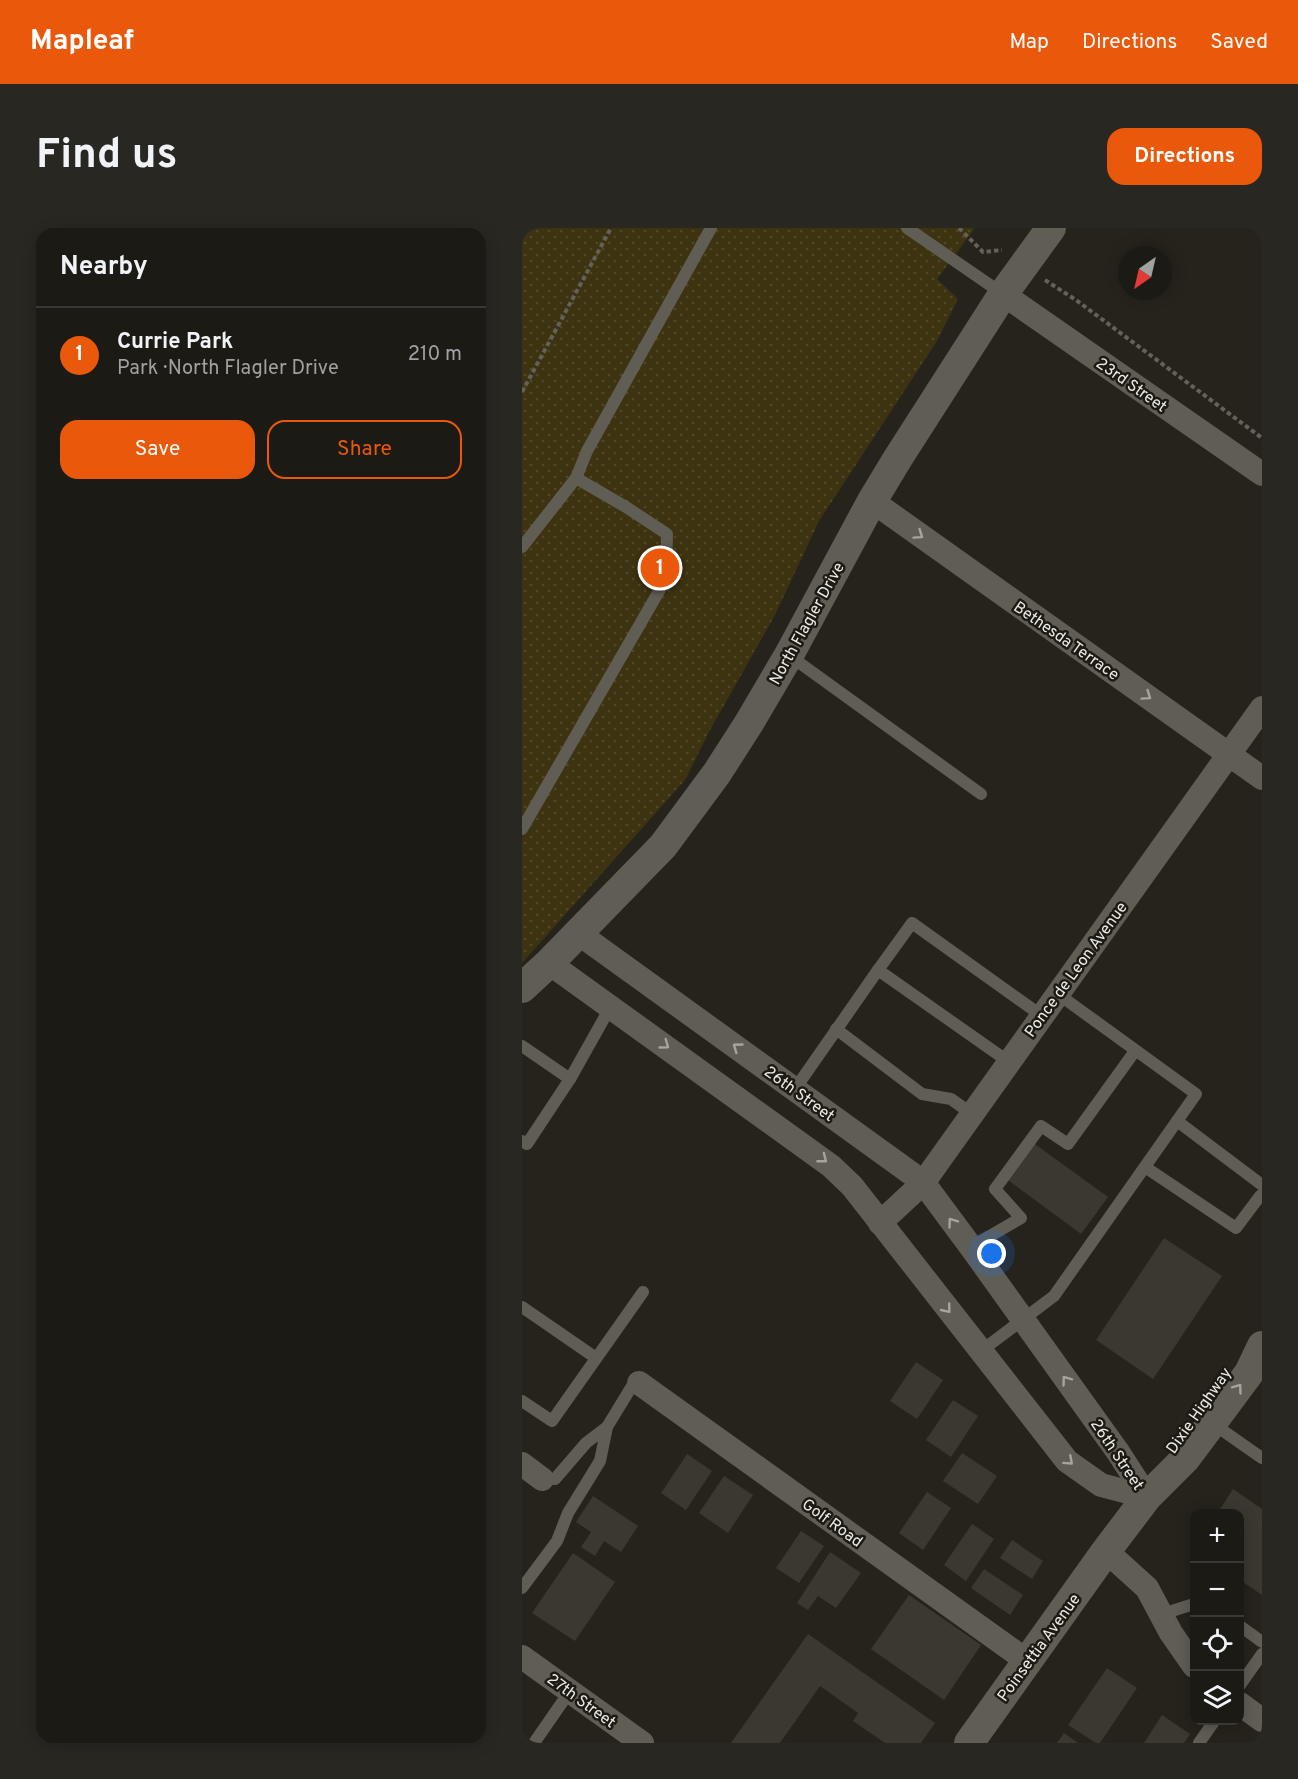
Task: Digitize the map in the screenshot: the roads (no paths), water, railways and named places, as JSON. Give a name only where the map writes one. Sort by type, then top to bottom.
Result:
[{"type":"street","name":"North Flagler Drive","points":[[522,988],[663,846],[717,772],[789,656],[872,501],[1003,294],[1013,257],[1052,228]]},
{"type":"street","name":"23rd Street","points":[[1003,294],[1262,474]]},
{"type":"street","name":"Bethesda Terrace","points":[[872,501],[1262,778]]},
{"type":"street","name":"Ponce de Leon Avenue","points":[[880,1223],[922,1184],[1262,708]]},
{"type":"street","name":"26th Street","points":[[578,933],[912,1174],[971,1248],[1023,1319],[1118,1452],[1147,1497]]},
{"type":"street","name":"26th Street","points":[[549,963],[831,1166],[852,1186],[1067,1461],[1101,1485],[1147,1497]]},
{"type":"street","points":[[620,1012],[653,987]]},
{"type":"street","name":"Dixie Highway","points":[[1147,1497],[1171,1444],[1233,1361],[1262,1333]]},
{"type":"street","name":"Dixie Highway","points":[[1106,1551],[1147,1497],[1185,1460],[1250,1372],[1262,1346]]},
{"type":"street","name":"Golf Road","points":[[639,1383],[1028,1661]]},
{"type":"street","points":[[522,1464],[542,1479]]},
{"type":"street","points":[[1106,1551],[1147,1588],[1190,1661]]},
{"type":"street","name":"Poinsettia Avenue","points":[[969,1743],[1106,1551]]},
{"type":"street","name":"27th Street","points":[[522,1657],[642,1743]]},
{"type":"street","points":[[1244,1707],[1262,1720]]},
{"type":"lane","points":[[522,547],[576,478],[587,451],[711,228]]},
{"type":"lane","points":[[907,228],[1003,294]]},
{"type":"lane","points":[[522,829],[666,579],[667,534],[576,478]]},
{"type":"lane","points":[[789,656],[981,794]]},
{"type":"lane","points":[[795,1089],[912,923],[1042,1016]]},
{"type":"lane","points":[[878,970],[1009,1062]]},
{"type":"lane","points":[[981,1351],[1054,1296],[1196,1094],[1058,994]]},
{"type":"lane","points":[[522,1141],[527,1144],[570,1079],[620,1012]]},
{"type":"lane","points":[[836,1029],[922,1094],[951,1099],[972,1114]]},
{"type":"lane","points":[[522,1046],[570,1079]]},
{"type":"lane","points":[[971,1248],[1021,1218],[995,1189],[1041,1126],[1068,1144],[1135,1051]]},
{"type":"lane","points":[[1145,1167],[1236,1228],[1262,1192],[1177,1121]]},
{"type":"lane","points":[[522,1401],[552,1421],[643,1292]]},
{"type":"lane","points":[[522,1307],[596,1358]]},
{"type":"lane","points":[[522,1588],[556,1541],[568,1513],[600,1461],[607,1427],[632,1386],[639,1383]]},
{"type":"lane","points":[[1212,1423],[1262,1458]]},
{"type":"lane","points":[[542,1479],[555,1479],[586,1443],[607,1427]]},
{"type":"lane","points":[[1162,1614],[1190,1605]]},
{"type":"lane","points":[[1244,1629],[1262,1642]]},
{"type":"lane","points":[[1244,1678],[1262,1654]]},
{"type":"lane","points":[[534,1743],[570,1691]]},
{"type":"lane","points":[[1198,1743],[1211,1725]]},
{"type":"place","name":"Currie Park","points":[[660,568]]}]
